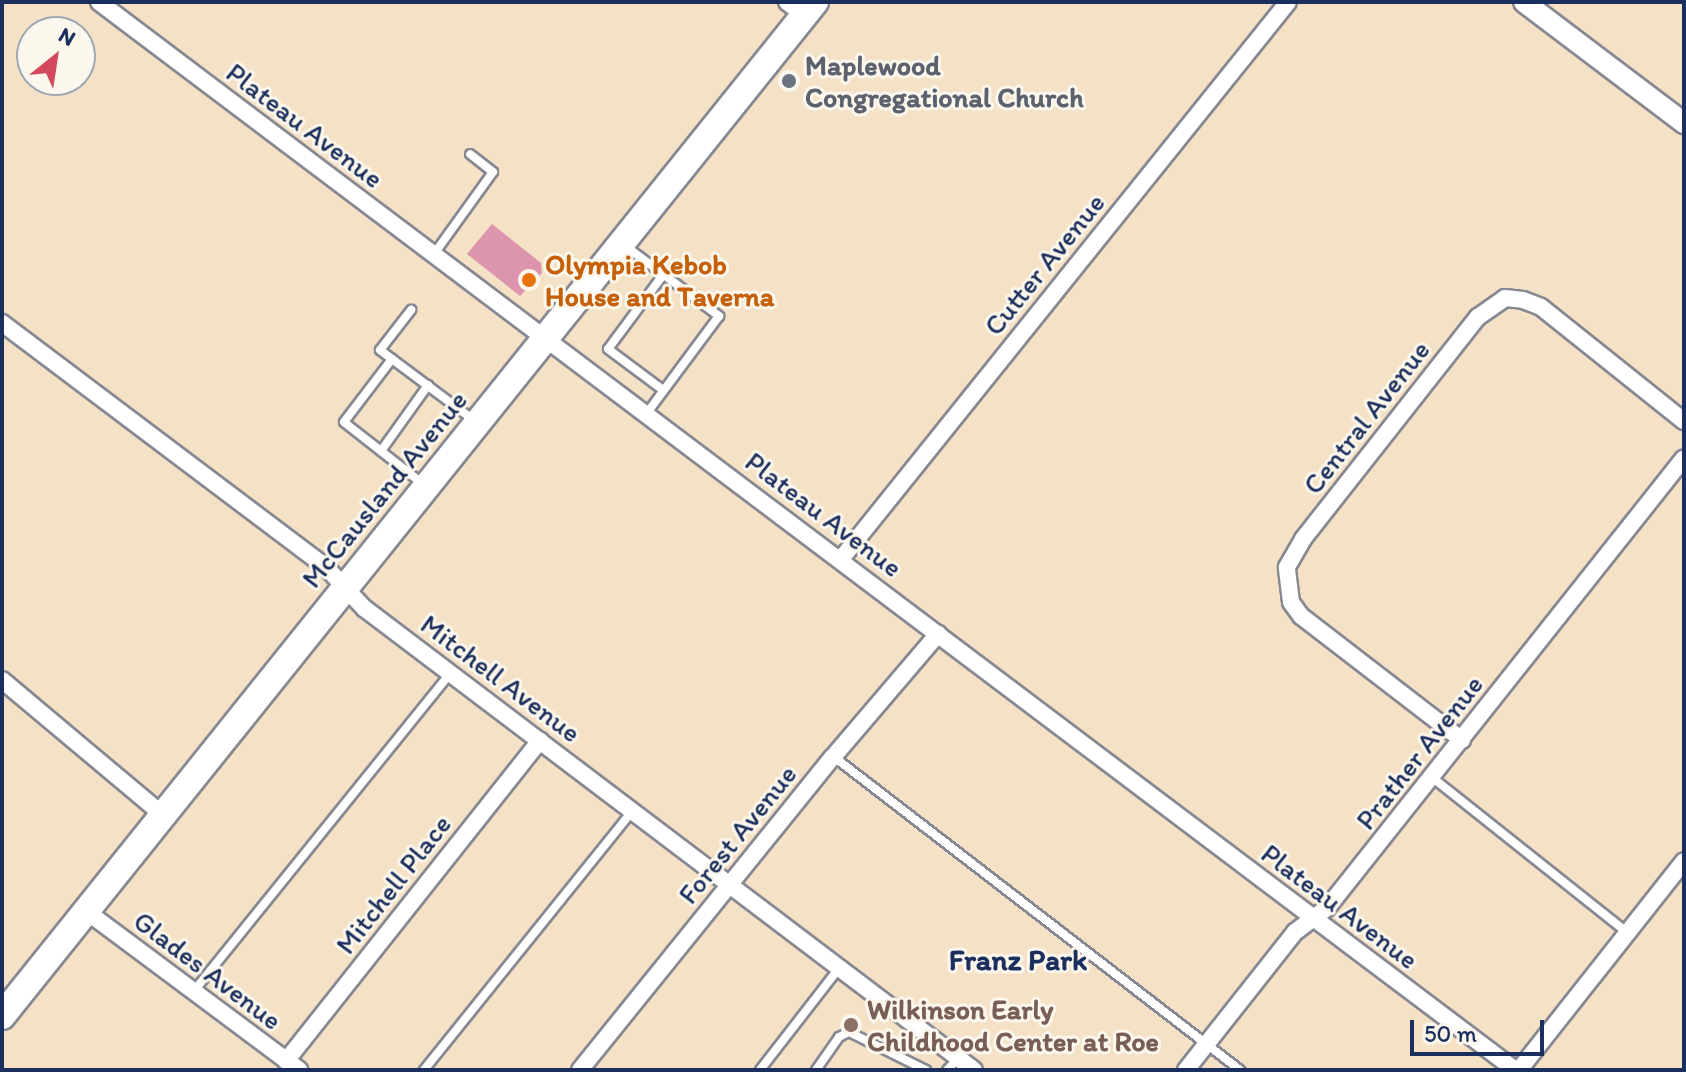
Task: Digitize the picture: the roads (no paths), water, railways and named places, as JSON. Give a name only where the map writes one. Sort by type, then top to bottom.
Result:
[{"type":"main road","name":"McCausland Avenue","points":[[2,1016],[548,339],[802,6]]},
{"type":"street","name":"Plateau Avenue","points":[[99,2],[1517,1070]]},
{"type":"street","name":"Cutter Avenue","points":[[841,559],[1288,2]]},
{"type":"street","points":[[1524,2],[1684,123]]},
{"type":"street","name":"Central Avenue","points":[[1462,740],[1301,616],[1291,602],[1287,567],[1303,539],[1490,305],[1505,298],[1523,300],[1541,307],[1684,421]]},
{"type":"street","name":"Mitchell Avenue","points":[[2,323],[326,567],[364,608],[839,967],[953,1064],[974,1070]]},
{"type":"street","name":"Prather Avenue","points":[[1186,1070],[1295,932],[1327,908],[1433,778],[1684,458]]},
{"type":"street","name":"Forest Avenue","points":[[580,1070],[833,757],[938,634]]},
{"type":"street","points":[[2,680],[163,815]]},
{"type":"street","name":"Mitchell Place","points":[[293,1065],[540,740]]},
{"type":"street","points":[[1517,1070],[1684,861]]},
{"type":"street","name":"Glades Avenue","points":[[86,911],[293,1065]]},
{"type":"lane","points":[[434,254],[493,172],[470,154]]},
{"type":"lane","points":[[623,244],[719,316],[647,413]]},
{"type":"lane","points":[[663,275],[608,349],[663,390]]},
{"type":"lane","points":[[411,310],[380,350],[479,424]]},
{"type":"lane","points":[[392,359],[344,422],[428,487]]},
{"type":"lane","points":[[381,451],[428,385]]},
{"type":"lane","points":[[194,992],[451,673]]},
{"type":"lane","points":[[833,757],[1240,1070]]},
{"type":"lane","points":[[1433,778],[1628,933]]},
{"type":"lane","points":[[424,1070],[632,810]]},
{"type":"lane","points":[[760,1070],[839,967]]},
{"type":"lane","points":[[816,1070],[839,1037],[849,1032],[926,1070]]},
{"type":"lane","points":[[898,1070],[906,1061]]},
{"type":"place","name":"Maplewood Congregational Church","points":[[789,81]]},
{"type":"place","name":"Olympia Kebob House and Taverna","points":[[529,280]]},
{"type":"place","name":"Wilkinson Early Childhood Center at Roe","points":[[851,1025]]},
{"type":"district","name":"Franz Park","points":[[1018,960]]}]
